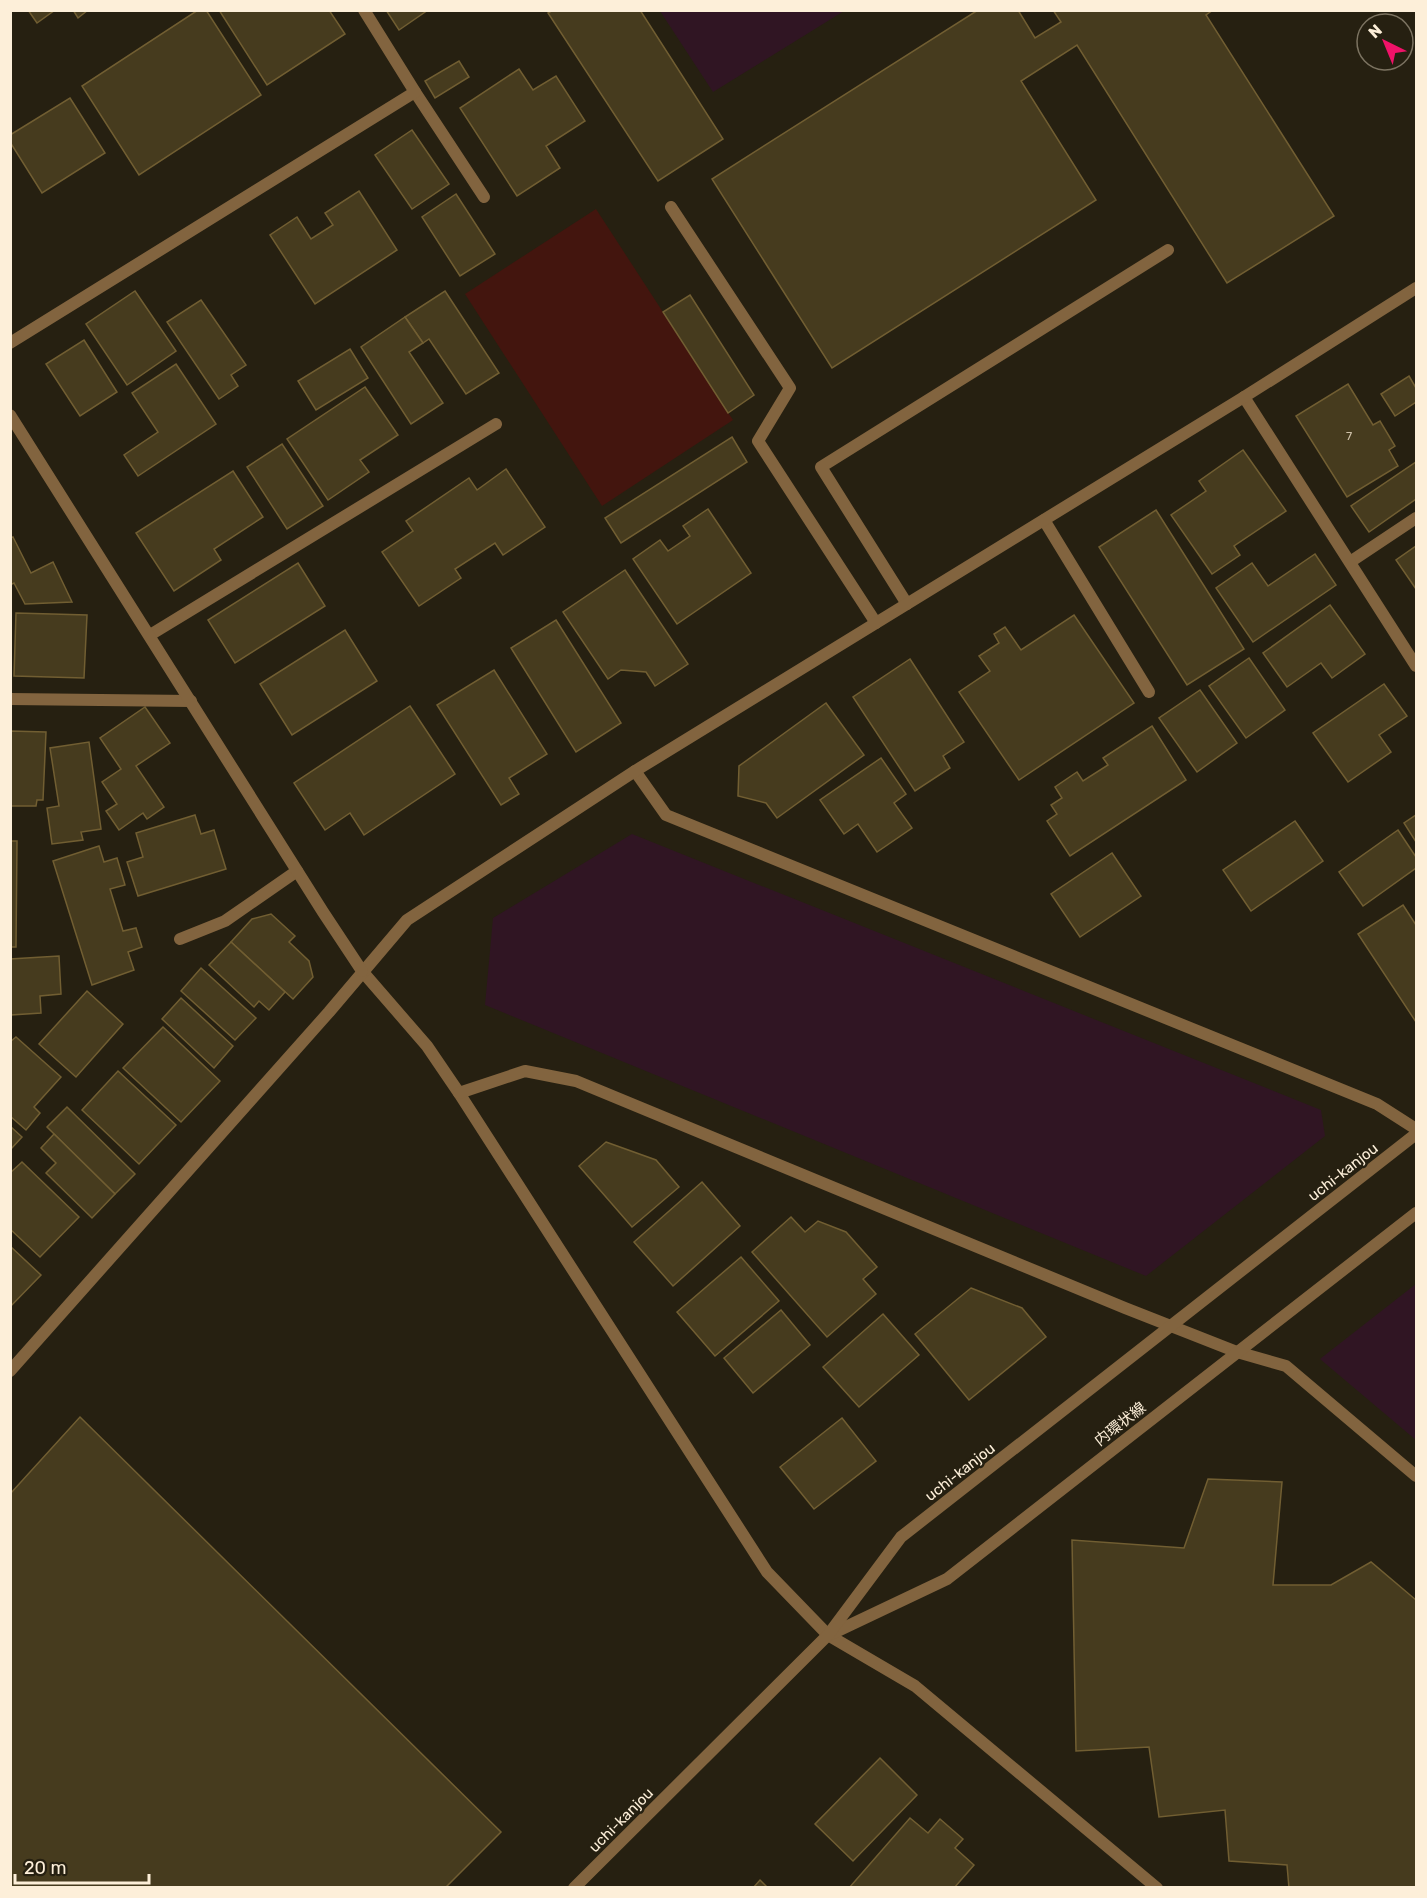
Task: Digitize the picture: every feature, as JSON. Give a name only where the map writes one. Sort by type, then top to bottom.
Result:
[{"type":"street","points":[[364,10],[484,197]]},
{"type":"street","points":[[10,343],[415,92]]},
{"type":"street","points":[[671,207],[790,388],[758,441],[876,623]]},
{"type":"street","points":[[907,604],[821,467],[1168,250]]},
{"type":"street","points":[[10,1371],[329,1012],[407,920],[636,771],[1244,397],[1416,288]]},
{"type":"street","points":[[1244,397],[1416,666]]},
{"type":"street","points":[[10,416],[362,971],[427,1046],[459,1093],[767,1572],[828,1635],[915,1686],[1157,1887]]},
{"type":"street","points":[[150,635],[496,424]]},
{"type":"street","points":[[1350,562],[1416,518]]},
{"type":"street","points":[[1044,520],[1149,692]]},
{"type":"street","points":[[10,699],[191,701]]},
{"type":"street","points":[[636,771],[666,815],[1377,1104],[1416,1129]]},
{"type":"street","points":[[180,939],[225,921],[297,871]]},
{"type":"street","points":[[459,1093],[525,1071],[576,1081],[1171,1326],[1237,1352],[1286,1366],[1416,1476]]},
{"type":"street","name":"uchi-kanjou","points":[[574,1887],[828,1635],[901,1537],[1416,1134]]},
{"type":"street","name":"内環状線","points":[[828,1635],[946,1579],[1416,1213]]},
{"type":"shaded area","points":[[660,11],[844,11],[713,92]]},
{"type":"shaded area","points":[[596,209],[733,420],[602,506],[465,294]]},
{"type":"shaded area","points":[[632,834],[1321,1110],[1325,1136],[1146,1276],[485,1005],[493,918]]},
{"type":"shaded area","points":[[1416,1284],[1416,1440],[1320,1359]]},
{"type":"building","points":[[28,10],[55,10],[37,23]]},
{"type":"building","points":[[73,10],[88,10],[78,18]]},
{"type":"building","points":[[198,10],[206,10],[261,95],[139,175],[82,86]]},
{"type":"building","points":[[219,10],[329,10],[345,34],[267,85]]},
{"type":"building","points":[[386,10],[428,10],[399,30]]},
{"type":"building","points":[[553,10],[640,10],[723,139],[658,181],[548,13]]},
{"type":"building","points":[[978,10],[1018,10],[1035,38],[1061,22],[1053,10],[1213,10],[1206,15],[1334,216],[1227,283],[1077,45],[1021,81],[1096,200],[832,368],[712,179]]},
{"type":"building","points":[[459,61],[469,77],[435,98],[425,81]]},
{"type":"building","points":[[519,69],[533,90],[556,76],[585,121],[546,146],[560,168],[517,196],[460,108]]},
{"type":"building","points":[[70,98],[105,153],[42,193],[10,142],[10,135]]},
{"type":"building","points":[[412,130],[449,184],[412,209],[375,155]]},
{"type":"building","points":[[359,191],[397,250],[315,304],[270,235],[297,217],[311,239],[333,225],[325,213]]},
{"type":"building","points":[[456,194],[495,254],[460,276],[422,217]]},
{"type":"building","points":[[135,291],[176,351],[127,385],[86,324]]},
{"type":"building","points":[[445,291],[499,373],[466,394],[429,339],[423,343],[405,317]]},
{"type":"building","points":[[690,295],[754,395],[728,413],[663,312]]},
{"type":"building","points":[[201,300],[246,365],[231,375],[238,386],[219,399],[167,322]]},
{"type":"building","points":[[405,317],[423,343],[409,352],[443,403],[411,424],[361,347]]},
{"type":"building","points":[[84,340],[117,392],[80,416],[46,364]]},
{"type":"building","points":[[350,349],[368,378],[316,410],[298,381]]},
{"type":"building","points":[[176,364],[216,424],[138,476],[124,455],[158,432],[132,393]]},
{"type":"building","points":[[1409,376],[1416,388],[1416,402],[1395,416],[1381,394]]},
{"type":"building","points":[[1348,384],[1373,425],[1380,421],[1395,446],[1389,450],[1398,466],[1347,497],[1296,416]]},
{"type":"building","points":[[365,387],[398,435],[360,460],[369,472],[328,500],[287,439]]},
{"type":"building","points":[[732,437],[747,462],[621,543],[605,518]]},
{"type":"building","points":[[282,444],[323,506],[287,529],[247,467]]},
{"type":"building","points":[[1243,450],[1286,511],[1234,546],[1240,555],[1212,574],[1171,515],[1206,491],[1199,481]]},
{"type":"building","points":[[1416,462],[1416,499],[1369,532],[1351,506]]},
{"type":"building","points":[[506,469],[545,527],[503,555],[495,543],[455,569],[461,578],[419,606],[382,552],[413,531],[406,521],[469,478],[477,490]]},
{"type":"building","points":[[233,471],[263,517],[214,549],[221,560],[174,591],[136,533]]},
{"type":"building","points":[[708,509],[751,573],[677,624],[633,559],[660,540],[668,551],[690,536],[683,526]]},
{"type":"building","points":[[1156,510],[1244,649],[1187,685],[1099,547]]},
{"type":"building","points":[[13,537],[31,573],[53,562],[72,602],[25,604],[14,583],[10,585],[10,538]]},
{"type":"building","points":[[1416,546],[1416,589],[1396,560]]},
{"type":"building","points":[[1315,554],[1336,585],[1253,642],[1216,588],[1252,563],[1268,586]]},
{"type":"building","points":[[298,563],[325,606],[235,663],[208,620]]},
{"type":"building","points":[[625,570],[688,664],[655,686],[646,672],[621,670],[608,679],[563,612]]},
{"type":"building","points":[[1330,605],[1365,654],[1332,678],[1321,663],[1287,687],[1263,653]]},
{"type":"building","points":[[16,613],[87,615],[84,678],[14,676]]},
{"type":"building","points":[[1074,615],[1134,703],[1019,780],[959,692],[990,671],[979,656],[999,643],[994,634],[1005,627],[1021,650]]},
{"type":"building","points":[[556,620],[621,723],[576,752],[511,648]]},
{"type":"building","points":[[345,630],[377,681],[292,735],[260,684]]},
{"type":"building","points":[[1249,658],[1285,710],[1246,738],[1209,686]]},
{"type":"building","points":[[910,659],[964,742],[943,756],[950,768],[915,791],[853,697]]},
{"type":"building","points":[[494,670],[547,754],[509,778],[519,794],[501,805],[437,705]]},
{"type":"building","points":[[1384,684],[1407,716],[1379,735],[1391,752],[1348,782],[1313,733]]},
{"type":"building","points":[[1200,690],[1237,743],[1197,772],[1159,718]]},
{"type":"building","points":[[826,703],[864,755],[777,818],[766,803],[738,796],[739,766]]},
{"type":"building","points":[[410,706],[455,774],[364,835],[350,813],[325,830],[294,783]]},
{"type":"building","points":[[145,707],[170,743],[136,766],[164,807],[147,819],[143,813],[119,830],[106,811],[117,804],[102,782],[121,769],[100,738]]},
{"type":"building","points":[[1152,726],[1186,780],[1070,856],[1047,821],[1057,814],[1051,805],[1062,798],[1055,787],[1077,772],[1083,781],[1108,765],[1103,758]]},
{"type":"building","points":[[10,731],[46,732],[43,800],[37,800],[36,806],[10,806]]},
{"type":"building","points":[[89,742],[101,829],[81,832],[83,840],[52,844],[47,808],[59,806],[50,748]]},
{"type":"building","points":[[881,758],[906,794],[894,803],[912,828],[877,852],[858,824],[844,834],[820,800]]},
{"type":"building","points":[[195,815],[201,834],[214,830],[226,869],[138,896],[127,862],[143,857],[136,833]]},
{"type":"building","points":[[1416,815],[1416,842],[1404,823]]},
{"type":"building","points":[[1295,821],[1323,861],[1251,911],[1223,870]]},
{"type":"building","points":[[1398,830],[1416,857],[1416,868],[1363,906],[1339,872]]},
{"type":"building","points":[[10,841],[17,841],[16,947],[10,947]]},
{"type":"building","points":[[99,846],[104,862],[117,858],[125,885],[110,889],[123,931],[136,928],[142,947],[128,952],[134,970],[92,985],[53,861]]},
{"type":"building","points":[[1112,853],[1141,896],[1080,937],[1051,894]]},
{"type":"building","points":[[1403,905],[1416,925],[1416,1022],[1358,934]]},
{"type":"building","points":[[271,914],[295,936],[289,942],[309,961],[313,977],[293,999],[231,942],[252,919]]},
{"type":"building","points":[[231,942],[285,992],[269,1010],[259,1001],[254,1007],[209,965]]},
{"type":"building","points":[[59,956],[61,994],[40,996],[41,1013],[11,1015],[10,1024],[10,959]]},
{"type":"building","points":[[201,968],[256,1018],[235,1040],[181,991]]},
{"type":"building","points":[[87,991],[123,1024],[76,1077],[39,1044]]},
{"type":"building","points":[[181,998],[233,1046],[214,1068],[162,1019]]},
{"type":"building","points":[[163,1027],[220,1081],[181,1122],[123,1068]]},
{"type":"building","points":[[16,1037],[61,1077],[34,1107],[40,1113],[26,1130],[10,1116],[10,1042]]},
{"type":"building","points":[[118,1071],[176,1125],[139,1164],[82,1110]]},
{"type":"building","points":[[67,1107],[135,1174],[115,1194],[47,1127]]},
{"type":"building","points":[[10,1126],[22,1137],[10,1150]]},
{"type":"building","points":[[54,1134],[115,1194],[92,1218],[46,1173],[56,1163],[41,1148]]},
{"type":"building","points":[[606,1142],[656,1160],[679,1187],[632,1227],[579,1166]]},
{"type":"building","points":[[22,1162],[79,1217],[40,1257],[10,1229],[10,1173]]},
{"type":"building","points":[[702,1182],[740,1226],[673,1286],[634,1242]]},
{"type":"building","points":[[791,1217],[805,1232],[818,1221],[846,1232],[877,1267],[863,1279],[876,1294],[827,1337],[752,1252]]},
{"type":"building","points":[[10,1246],[41,1275],[10,1307]]},
{"type":"building","points":[[741,1257],[779,1301],[715,1356],[677,1312]]},
{"type":"building","points":[[971,1288],[1022,1308],[1046,1337],[969,1400],[915,1334]]},
{"type":"building","points":[[781,1310],[810,1345],[753,1393],[724,1358]]},
{"type":"building","points":[[883,1314],[919,1355],[859,1407],[823,1367]]},
{"type":"building","points":[[80,1417],[501,1832],[445,1888],[10,1888],[10,1494]]},
{"type":"building","points":[[842,1418],[876,1461],[814,1509],[780,1467]]},
{"type":"building","points":[[1208,1479],[1282,1482],[1273,1585],[1331,1585],[1371,1562],[1416,1600],[1416,1888],[1289,1888],[1287,1865],[1229,1861],[1225,1810],[1159,1817],[1149,1747],[1076,1751],[1072,1540],[1184,1548]]},
{"type":"building","points":[[880,1758],[917,1795],[853,1861],[815,1824]]},
{"type":"building","points":[[910,1818],[928,1833],[940,1819],[963,1839],[955,1848],[974,1865],[954,1888],[849,1888]]},
{"type":"building","points":[[760,1880],[768,1888],[753,1888]]}]
